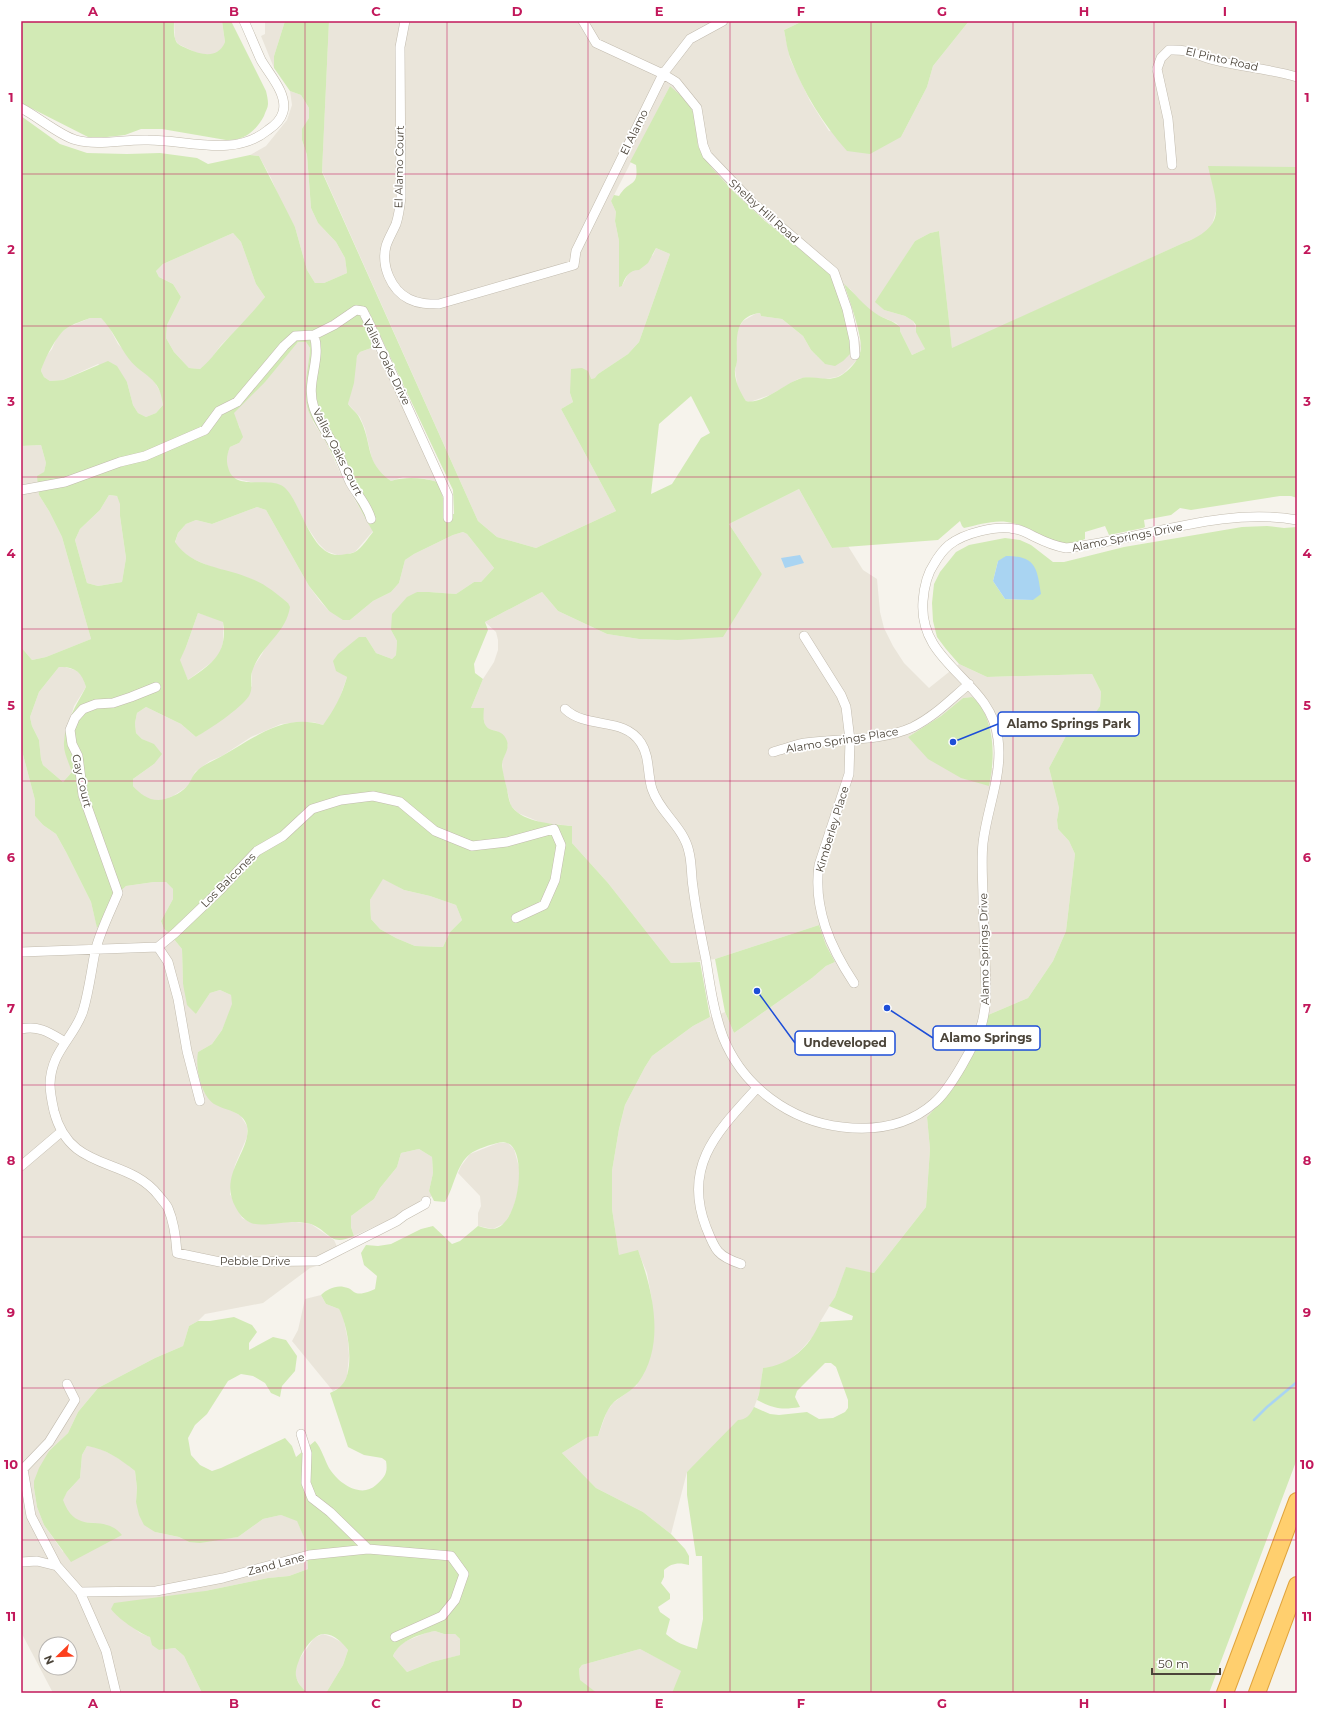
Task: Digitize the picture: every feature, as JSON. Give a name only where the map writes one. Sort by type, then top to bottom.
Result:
[{"type":"highway","points":[[1225,1693],[1297,1501]]},
{"type":"highway","points":[[1257,1693],[1297,1585]]},
{"type":"street","points":[[21,108],[60,133],[74,140],[94,143],[128,140],[151,140],[225,146],[244,143],[261,136],[276,124],[283,112],[280,92],[261,60],[244,21]]},
{"type":"street","name":"El Alamo Court","points":[[405,21],[400,47],[401,197],[399,213],[386,247],[385,262],[390,280],[397,290],[408,298],[425,304],[439,304],[574,265]]},
{"type":"street","name":"Shelby Hill Road","points":[[583,21],[596,43],[663,74],[676,82],[697,108],[702,145],[707,155],[752,203],[834,272],[848,309],[854,340],[855,355]]},
{"type":"street","name":"El Alamo","points":[[574,265],[576,251],[663,74],[690,39],[723,21]]},
{"type":"street","name":"El Pinto Road","points":[[1172,164],[1168,119],[1157,69],[1161,58],[1169,50],[1187,50],[1213,59],[1272,70],[1297,77]]},
{"type":"street","name":"Valley Oaks Drive","points":[[21,490],[66,482],[120,462],[145,456],[205,430],[219,411],[237,402],[284,346],[295,336],[314,335],[334,325],[356,310],[363,311],[398,384],[448,496],[448,518]]},
{"type":"street","name":"Valley Oaks Court","points":[[314,335],[317,346],[317,356],[312,379],[312,400],[314,408],[338,453],[350,481],[366,505],[371,519]]},
{"type":"street","name":"Alamo Springs Drive","points":[[565,709],[570,714],[580,719],[623,727],[636,737],[642,745],[647,757],[652,790],[666,814],[682,833],[688,847],[691,859],[692,884],[715,1010],[723,1036],[736,1062],[757,1088],[788,1110],[805,1118],[816,1122],[855,1128],[889,1126],[914,1117],[933,1104],[943,1095],[951,1084],[976,1038],[982,1021],[986,988],[982,866],[983,844],[989,809],[998,773],[1000,755],[998,738],[991,713],[987,705],[969,684],[945,662],[935,649],[927,630],[922,607],[926,581],[931,568],[948,546],[957,540],[965,536],[993,529],[1015,529],[1054,546],[1066,548],[1180,526],[1241,517],[1278,516],[1297,520]]},
{"type":"street","name":"Kimberley Place","points":[[804,636],[842,695],[846,707],[850,740],[849,774],[823,853],[818,877],[819,904],[828,934],[839,960],[854,983]]},
{"type":"street","name":"Alamo Springs Place","points":[[773,752],[805,743],[850,740],[879,736],[913,727],[936,713],[969,684]]},
{"type":"street","name":"Gay Court","points":[[95,950],[118,893],[84,795],[78,756],[72,744],[70,730],[74,718],[83,709],[96,704],[119,701],[156,687]]},
{"type":"street","name":"Los Balcones","points":[[158,947],[219,891],[257,852],[283,836],[312,809],[341,800],[374,796],[400,802],[435,831],[472,846],[508,842],[554,829],[561,845],[555,880],[544,905],[516,918]]},
{"type":"street","points":[[21,952],[158,947],[168,962],[178,999],[187,1051],[200,1100]]},
{"type":"street","points":[[21,1166],[61,1132],[52,1100],[50,1086],[51,1072],[56,1056],[82,1012],[90,985],[95,950]]},
{"type":"street","points":[[21,1029],[36,1028],[46,1030],[65,1042]]},
{"type":"street","points":[[741,1264],[723,1257],[714,1245],[707,1231],[700,1206],[700,1177],[707,1152],[714,1137],[757,1088]]},
{"type":"street","name":"Pebble Drive","points":[[61,1132],[84,1154],[112,1167],[127,1171],[146,1183],[157,1193],[168,1207],[175,1229],[178,1253],[220,1262],[318,1261],[398,1221],[405,1215],[425,1204],[426,1201]]},
{"type":"street","points":[[67,1384],[75,1400],[49,1442],[23,1469],[31,1516],[57,1566],[80,1592],[106,1651],[116,1693]]},
{"type":"street","points":[[301,1434],[308,1452],[306,1483],[312,1498],[330,1512],[368,1549]]},
{"type":"street","name":"Zand Lane","points":[[80,1592],[156,1591],[223,1578],[309,1555],[368,1549],[451,1556],[464,1574],[455,1600],[442,1616],[395,1637]]},
{"type":"street","points":[[21,1562],[37,1561],[57,1566]]},
{"type":"shaded area","points":[[174,21],[222,21],[225,42],[224,46],[217,53],[211,55],[199,54],[178,44],[175,39]]},
{"type":"shaded area","points":[[265,21],[285,21],[274,56],[274,68],[261,36],[265,34]]},
{"type":"shaded area","points":[[329,21],[803,21],[784,30],[790,59],[810,101],[829,131],[901,137],[927,87],[933,66],[969,21],[1297,21],[1297,167],[1292,168],[1217,208],[1211,228],[1198,237],[952,349],[939,231],[930,233],[915,241],[876,302],[884,310],[905,316],[913,321],[925,349],[912,355],[900,331],[900,327],[896,323],[875,314],[844,285],[861,346],[859,358],[844,373],[837,377],[824,379],[807,377],[798,379],[770,395],[750,402],[746,401],[738,390],[735,370],[737,361],[736,338],[738,329],[743,321],[755,314],[760,313],[761,316],[782,319],[803,336],[811,350],[825,364],[794,246],[735,193],[712,168],[698,146],[694,114],[670,86],[611,201],[616,212],[615,221],[619,241],[619,286],[622,286],[629,272],[653,255],[656,248],[670,254],[639,342],[628,354],[598,374],[596,378],[591,379],[570,393],[573,402],[561,409],[616,511],[536,548],[497,537],[478,521],[322,171]]},
{"type":"shaded area","points":[[290,91],[301,95],[309,108],[309,118],[303,129],[302,140],[307,155],[311,208],[318,223],[336,242],[345,258],[347,273],[324,283],[315,283],[307,270],[295,227],[284,209],[271,178],[259,156],[250,155],[266,146],[287,120],[292,105]]},
{"type":"shaded area","points":[[233,233],[241,242],[256,284],[265,297],[253,314],[221,345],[208,363],[200,369],[189,368],[174,352],[166,338],[167,325],[181,297],[173,284],[159,277],[156,271],[163,264]]},
{"type":"shaded area","points":[[90,318],[101,318],[108,325],[118,344],[154,381],[162,395],[163,405],[156,413],[146,417],[138,413],[133,405],[127,382],[98,364],[63,380],[50,381],[44,377],[41,371],[44,359],[52,349],[57,337],[66,328]]},
{"type":"shaded area","points":[[298,342],[306,342],[310,348],[309,358],[313,422],[325,440],[345,483],[373,531],[355,552],[340,556],[326,551],[318,543],[306,525],[294,501],[274,483],[255,483],[233,478],[228,470],[226,457],[230,447],[239,443],[240,428],[233,413],[255,391]]},
{"type":"shaded area","points":[[374,347],[438,482],[426,479],[403,477],[391,481],[379,473],[372,459],[365,429],[360,417],[348,404],[357,356],[360,352]]},
{"type":"shaded area","points":[[41,445],[46,463],[39,495],[62,537],[91,639],[46,657],[32,660],[21,647],[21,446]]},
{"type":"shaded area","points":[[799,489],[832,548],[848,546],[863,570],[877,579],[880,612],[884,628],[904,663],[929,688],[959,664],[987,677],[1092,674],[1101,692],[1100,706],[1094,716],[1082,728],[1067,734],[1049,768],[1059,808],[1057,820],[1058,829],[1069,841],[1075,854],[1066,931],[1053,961],[1028,998],[988,1015],[953,1089],[927,1117],[930,1149],[926,1207],[874,1273],[846,1268],[835,1297],[820,1322],[815,1334],[802,1349],[787,1362],[776,1367],[763,1368],[759,1394],[752,1413],[687,1472],[671,1534],[643,1512],[596,1488],[562,1453],[588,1437],[598,1436],[607,1411],[613,1403],[637,1385],[652,1300],[647,1273],[638,1251],[619,1256],[612,1209],[612,1171],[619,1129],[625,1105],[652,1056],[693,1026],[708,1018],[725,1012],[734,1033],[812,978],[826,966],[835,962],[826,945],[819,925],[715,959],[696,962],[671,963],[608,883],[572,843],[572,826],[542,823],[518,813],[511,806],[503,774],[502,762],[508,745],[497,731],[489,730],[485,726],[483,716],[471,708],[483,679],[494,662],[498,650],[496,632],[485,622],[542,592],[558,611],[607,634],[639,639],[678,640],[762,574],[729,524]],"holes":[[[972,697],[990,725],[994,748],[993,768],[908,737],[941,716],[963,698]]]},
{"type":"shaded area","points":[[109,495],[117,496],[121,504],[120,516],[126,558],[122,582],[98,586],[87,583],[75,540],[80,529],[100,510]]},
{"type":"shaded area","points":[[257,507],[266,510],[309,586],[320,601],[329,611],[350,620],[373,601],[391,592],[399,583],[405,560],[453,535],[463,532],[467,534],[494,568],[481,582],[474,582],[456,594],[417,592],[391,630],[397,641],[396,655],[392,659],[376,653],[366,637],[344,675],[347,677],[339,700],[333,712],[323,725],[313,722],[281,724],[251,737],[222,756],[210,761],[195,772],[188,786],[173,796],[163,800],[150,800],[139,793],[133,786],[133,779],[154,764],[154,745],[142,739],[136,733],[135,723],[137,713],[146,707],[181,724],[196,737],[230,713],[252,686],[252,669],[262,654],[288,603],[254,580],[209,566],[193,559],[181,551],[175,543],[178,533],[186,524],[196,520],[212,524]]},
{"type":"shaded area","points":[[198,613],[223,621],[223,642],[220,653],[212,662],[188,680],[179,660],[186,647]]},
{"type":"shaded area","points":[[59,667],[75,670],[83,676],[86,687],[74,706],[66,733],[64,743],[72,772],[63,782],[43,765],[39,740],[32,726],[30,717],[39,692]]},
{"type":"shaded area","points":[[21,747],[35,800],[35,816],[43,825],[56,834],[91,902],[97,927],[105,915],[109,902],[126,886],[166,882],[173,889],[173,899],[161,921],[164,929],[182,949],[183,984],[196,1014],[210,993],[220,990],[231,995],[233,1004],[222,1030],[212,1044],[198,1052],[215,1104],[240,1115],[247,1126],[247,1137],[235,1165],[230,1194],[242,1218],[252,1223],[296,1222],[311,1224],[334,1240],[341,1255],[328,1262],[310,1268],[263,1303],[205,1314],[198,1321],[189,1326],[183,1346],[155,1358],[98,1388],[78,1412],[68,1433],[49,1451],[34,1488],[37,1507],[44,1525],[63,1552],[95,1523],[80,1522],[66,1510],[62,1500],[80,1478],[82,1455],[87,1446],[99,1448],[122,1460],[135,1471],[137,1488],[136,1502],[155,1532],[179,1537],[189,1542],[238,1537],[263,1519],[281,1515],[297,1520],[306,1542],[308,1569],[289,1576],[268,1578],[205,1591],[129,1624],[140,1633],[150,1637],[159,1650],[175,1648],[184,1656],[202,1693],[53,1693],[44,1676],[78,1676],[78,1636],[38,1636],[38,1664],[21,1632]]},
{"type":"shaded area","points":[[383,878],[404,890],[430,896],[456,905],[462,920],[450,932],[443,947],[415,946],[380,929],[371,919],[370,900]]},
{"type":"shaded area","points":[[498,1143],[508,1143],[514,1149],[520,1171],[518,1192],[513,1209],[505,1223],[493,1229],[478,1226],[478,1213],[481,1206],[480,1196],[458,1173],[461,1166],[470,1154]]},
{"type":"shaded area","points":[[419,1149],[432,1157],[433,1173],[429,1191],[432,1196],[404,1213],[354,1236],[351,1227],[351,1216],[374,1199],[380,1188],[397,1167],[401,1153]]},
{"type":"shaded area","points":[[321,1295],[326,1304],[339,1309],[343,1316],[348,1341],[349,1356],[347,1376],[342,1386],[333,1391],[292,1341],[298,1330],[305,1299]]},
{"type":"shaded area","points":[[435,1631],[444,1634],[455,1634],[460,1639],[461,1655],[432,1662],[407,1672],[393,1656],[396,1650],[404,1642],[428,1632]]},
{"type":"shaded area","points":[[323,1634],[343,1643],[348,1650],[343,1665],[326,1693],[308,1693],[301,1687],[295,1676],[296,1664],[314,1638]]},
{"type":"shaded area","points":[[640,1649],[682,1671],[672,1693],[597,1693],[580,1681],[579,1669],[582,1665]]},
{"type":"green space","points":[[21,21],[174,21],[174,35],[177,43],[193,51],[209,54],[218,51],[225,42],[222,21],[231,21],[266,91],[268,106],[261,122],[257,127],[244,137],[238,139],[226,140],[162,129],[141,129],[125,135],[88,137],[21,103]]},
{"type":"green space","points":[[285,21],[329,21],[322,172],[478,521],[497,537],[536,548],[616,511],[561,409],[573,402],[570,393],[571,369],[582,368],[588,371],[591,379],[595,378],[598,374],[628,354],[639,342],[670,254],[656,248],[648,263],[639,270],[630,273],[626,277],[622,286],[619,287],[619,241],[615,221],[616,212],[611,201],[614,195],[619,196],[626,187],[635,180],[637,172],[636,165],[630,162],[670,86],[687,101],[694,114],[698,146],[712,168],[735,193],[765,221],[829,272],[838,293],[848,325],[852,352],[843,361],[835,366],[825,364],[811,350],[803,336],[782,319],[761,316],[760,313],[751,315],[745,319],[738,330],[735,377],[746,401],[759,400],[799,379],[808,377],[828,379],[838,377],[854,364],[859,356],[861,347],[859,333],[844,284],[871,310],[900,327],[900,331],[912,355],[925,349],[916,332],[916,325],[913,321],[905,316],[884,310],[875,302],[915,241],[930,233],[939,231],[952,348],[1196,237],[1207,230],[1213,222],[1216,214],[1216,204],[1208,166],[1297,167],[1297,498],[1291,496],[1280,496],[1191,510],[1180,508],[1171,515],[1144,520],[1145,527],[1143,528],[1109,535],[1105,526],[1085,532],[1085,539],[1074,543],[1054,541],[1027,528],[1007,522],[991,522],[964,528],[960,521],[938,540],[832,548],[799,489],[729,524],[762,574],[723,637],[678,640],[639,639],[607,634],[558,611],[542,592],[485,622],[488,630],[474,664],[475,673],[483,679],[471,708],[484,708],[485,724],[488,728],[504,735],[507,741],[507,750],[502,765],[512,807],[517,812],[532,820],[572,826],[572,843],[608,883],[671,963],[700,962],[710,1017],[693,1026],[652,1056],[645,1067],[625,1105],[619,1129],[612,1171],[612,1209],[619,1255],[638,1250],[652,1300],[654,1335],[652,1352],[647,1368],[636,1386],[614,1402],[608,1410],[598,1436],[588,1437],[562,1453],[596,1488],[643,1512],[671,1534],[685,1549],[689,1556],[689,1565],[675,1564],[664,1570],[664,1577],[661,1583],[670,1594],[670,1599],[658,1607],[660,1612],[670,1619],[666,1634],[688,1647],[697,1649],[703,1619],[702,1556],[696,1556],[687,1495],[687,1472],[738,1420],[748,1416],[754,1407],[770,1414],[779,1415],[807,1412],[819,1419],[833,1418],[845,1412],[848,1408],[848,1400],[836,1367],[831,1363],[825,1363],[797,1391],[795,1397],[800,1407],[788,1408],[773,1407],[757,1400],[763,1368],[782,1363],[798,1353],[811,1339],[820,1322],[852,1320],[853,1316],[829,1306],[835,1297],[846,1267],[874,1273],[926,1207],[930,1149],[927,1117],[953,1089],[988,1015],[1028,998],[1053,961],[1066,931],[1075,854],[1069,841],[1058,829],[1057,820],[1059,808],[1049,768],[1067,734],[1082,728],[1094,715],[1100,706],[1101,692],[1092,674],[987,677],[959,664],[937,637],[933,621],[932,603],[934,584],[940,572],[956,552],[969,545],[1005,538],[1020,540],[1031,545],[1053,562],[1064,562],[1124,547],[1242,527],[1297,527],[1297,1459],[1209,1693],[672,1693],[681,1671],[640,1649],[582,1665],[579,1669],[580,1680],[597,1693],[326,1693],[343,1665],[348,1650],[334,1637],[323,1634],[313,1639],[308,1645],[300,1658],[296,1671],[296,1676],[300,1686],[308,1693],[202,1693],[184,1656],[175,1648],[159,1650],[152,1645],[150,1637],[129,1625],[114,1613],[111,1609],[114,1603],[205,1591],[268,1578],[289,1576],[308,1569],[306,1542],[297,1521],[281,1515],[263,1519],[238,1537],[200,1543],[189,1542],[179,1537],[155,1532],[144,1525],[139,1515],[136,1502],[137,1488],[135,1471],[112,1455],[100,1449],[87,1446],[82,1455],[80,1478],[67,1492],[63,1500],[75,1518],[106,1525],[114,1528],[122,1535],[71,1562],[44,1525],[37,1507],[34,1481],[39,1468],[49,1451],[68,1433],[78,1412],[98,1388],[155,1358],[183,1346],[189,1326],[198,1321],[210,1321],[234,1317],[252,1325],[257,1332],[249,1343],[249,1350],[273,1337],[286,1340],[297,1356],[295,1371],[282,1386],[280,1397],[271,1393],[265,1383],[253,1376],[241,1374],[228,1381],[207,1414],[195,1425],[188,1438],[191,1455],[200,1465],[212,1471],[285,1438],[292,1446],[296,1457],[315,1441],[333,1474],[344,1484],[357,1490],[370,1489],[376,1485],[382,1480],[385,1474],[387,1469],[386,1461],[382,1458],[364,1455],[348,1447],[330,1393],[340,1387],[346,1379],[349,1360],[348,1337],[339,1309],[326,1304],[321,1295],[327,1290],[341,1286],[348,1288],[355,1293],[361,1294],[375,1289],[377,1276],[364,1265],[361,1253],[366,1245],[378,1246],[391,1244],[421,1229],[433,1226],[452,1244],[460,1241],[478,1226],[493,1229],[502,1225],[510,1215],[515,1202],[518,1187],[519,1172],[514,1148],[505,1142],[501,1142],[474,1151],[470,1154],[461,1164],[445,1202],[434,1201],[429,1191],[433,1173],[432,1157],[419,1149],[401,1153],[397,1167],[380,1188],[374,1199],[351,1216],[351,1227],[354,1236],[340,1240],[331,1237],[318,1227],[310,1224],[294,1222],[256,1224],[246,1220],[240,1215],[236,1208],[231,1196],[230,1185],[232,1174],[245,1145],[247,1126],[242,1117],[238,1114],[216,1105],[206,1096],[200,1082],[197,1066],[198,1052],[212,1044],[222,1030],[232,1004],[231,995],[220,990],[210,993],[196,1014],[187,1005],[183,984],[182,949],[164,929],[161,921],[173,899],[173,889],[166,882],[126,886],[109,902],[105,915],[97,928],[91,902],[66,852],[56,834],[43,825],[35,816],[35,800],[21,747],[21,647],[32,660],[46,657],[91,639],[62,537],[39,495],[37,476],[44,472],[46,463],[41,445],[21,446],[21,116],[60,144],[87,153],[160,153],[197,158],[208,164],[250,155],[259,156],[295,227],[307,270],[315,283],[324,283],[347,273],[345,258],[336,242],[318,223],[311,208],[307,155],[302,140],[302,129],[309,118],[309,108],[301,95],[290,91],[274,68],[274,56]],"holes":[[[233,233],[241,242],[256,284],[265,297],[209,361],[200,369],[189,368],[174,352],[166,338],[167,325],[181,297],[173,284],[159,277],[156,271],[163,264]],[[369,312],[453,490],[454,514],[444,513],[444,501],[438,482],[414,478],[403,478],[391,481],[382,474],[373,460],[364,428],[359,417],[348,404],[354,383],[357,356],[360,352],[374,347],[363,322]],[[90,318],[101,318],[134,365],[155,382],[161,395],[163,405],[156,413],[146,417],[138,413],[133,405],[127,382],[117,366],[108,361],[63,380],[50,381],[44,377],[41,371],[48,354],[55,341],[63,331],[72,325]],[[298,342],[306,342],[310,348],[306,387],[306,400],[309,412],[373,532],[358,550],[348,554],[334,555],[324,550],[309,530],[291,495],[284,487],[269,482],[244,482],[231,475],[227,464],[228,452],[230,447],[239,443],[243,437],[234,413],[265,382]],[[691,396],[710,433],[701,438],[672,484],[651,494],[659,424]],[[109,495],[117,496],[120,504],[120,516],[126,558],[122,582],[98,586],[87,583],[75,540],[80,529],[100,510]],[[257,507],[266,510],[309,586],[329,611],[343,620],[350,620],[373,601],[391,592],[399,583],[405,560],[453,535],[463,532],[467,534],[494,568],[481,582],[474,582],[456,594],[417,592],[407,597],[392,614],[391,630],[397,641],[396,655],[392,659],[376,653],[366,637],[359,637],[338,654],[333,661],[336,671],[347,677],[343,690],[331,714],[323,725],[309,722],[295,722],[270,729],[201,767],[186,788],[174,796],[156,800],[143,795],[133,786],[133,779],[154,764],[162,754],[154,744],[142,739],[136,733],[135,723],[137,713],[146,707],[181,724],[196,737],[217,724],[239,707],[249,696],[253,669],[262,653],[284,624],[290,607],[288,603],[280,596],[257,581],[210,566],[190,557],[182,551],[175,542],[178,533],[186,524],[196,520],[212,524]],[[998,561],[1033,600],[1005,599],[993,581]],[[198,613],[223,622],[223,642],[220,650],[211,663],[188,680],[180,660]],[[59,667],[77,671],[82,677],[86,687],[72,713],[65,735],[65,754],[72,772],[63,782],[43,765],[39,740],[32,726],[30,717],[39,692]],[[383,879],[404,890],[430,896],[456,905],[462,920],[450,932],[443,947],[415,946],[380,929],[371,919],[370,900]],[[435,1631],[444,1634],[455,1634],[460,1639],[460,1655],[432,1662],[407,1672],[393,1656],[400,1646],[411,1639]]]},
{"type":"green space","points":[[803,21],[969,21],[933,66],[927,87],[901,137],[870,154],[847,151],[822,119],[802,84],[790,56],[784,30]]},
{"type":"green space","points":[[972,697],[985,714],[991,732],[993,759],[989,786],[961,778],[928,759],[908,737],[941,716],[963,698]]},
{"type":"green space","points":[[819,925],[826,945],[835,962],[826,966],[812,978],[734,1033],[725,1012],[715,959]]},
{"type":"water","points":[[800,555],[804,563],[785,568],[781,558]]},
{"type":"water","points":[[1006,556],[1024,558],[1033,565],[1038,577],[1041,594],[1033,600],[1005,599],[993,581],[998,561]]},
{"type":"waterway","points":[[1254,1420],[1297,1382]]},
{"type":"place","name":"Alamo Springs Park","points":[[953,742]]},
{"type":"place","name":"Undeveloped","points":[[757,991]]},
{"type":"place","name":"Alamo Springs","points":[[887,1008]]}]
